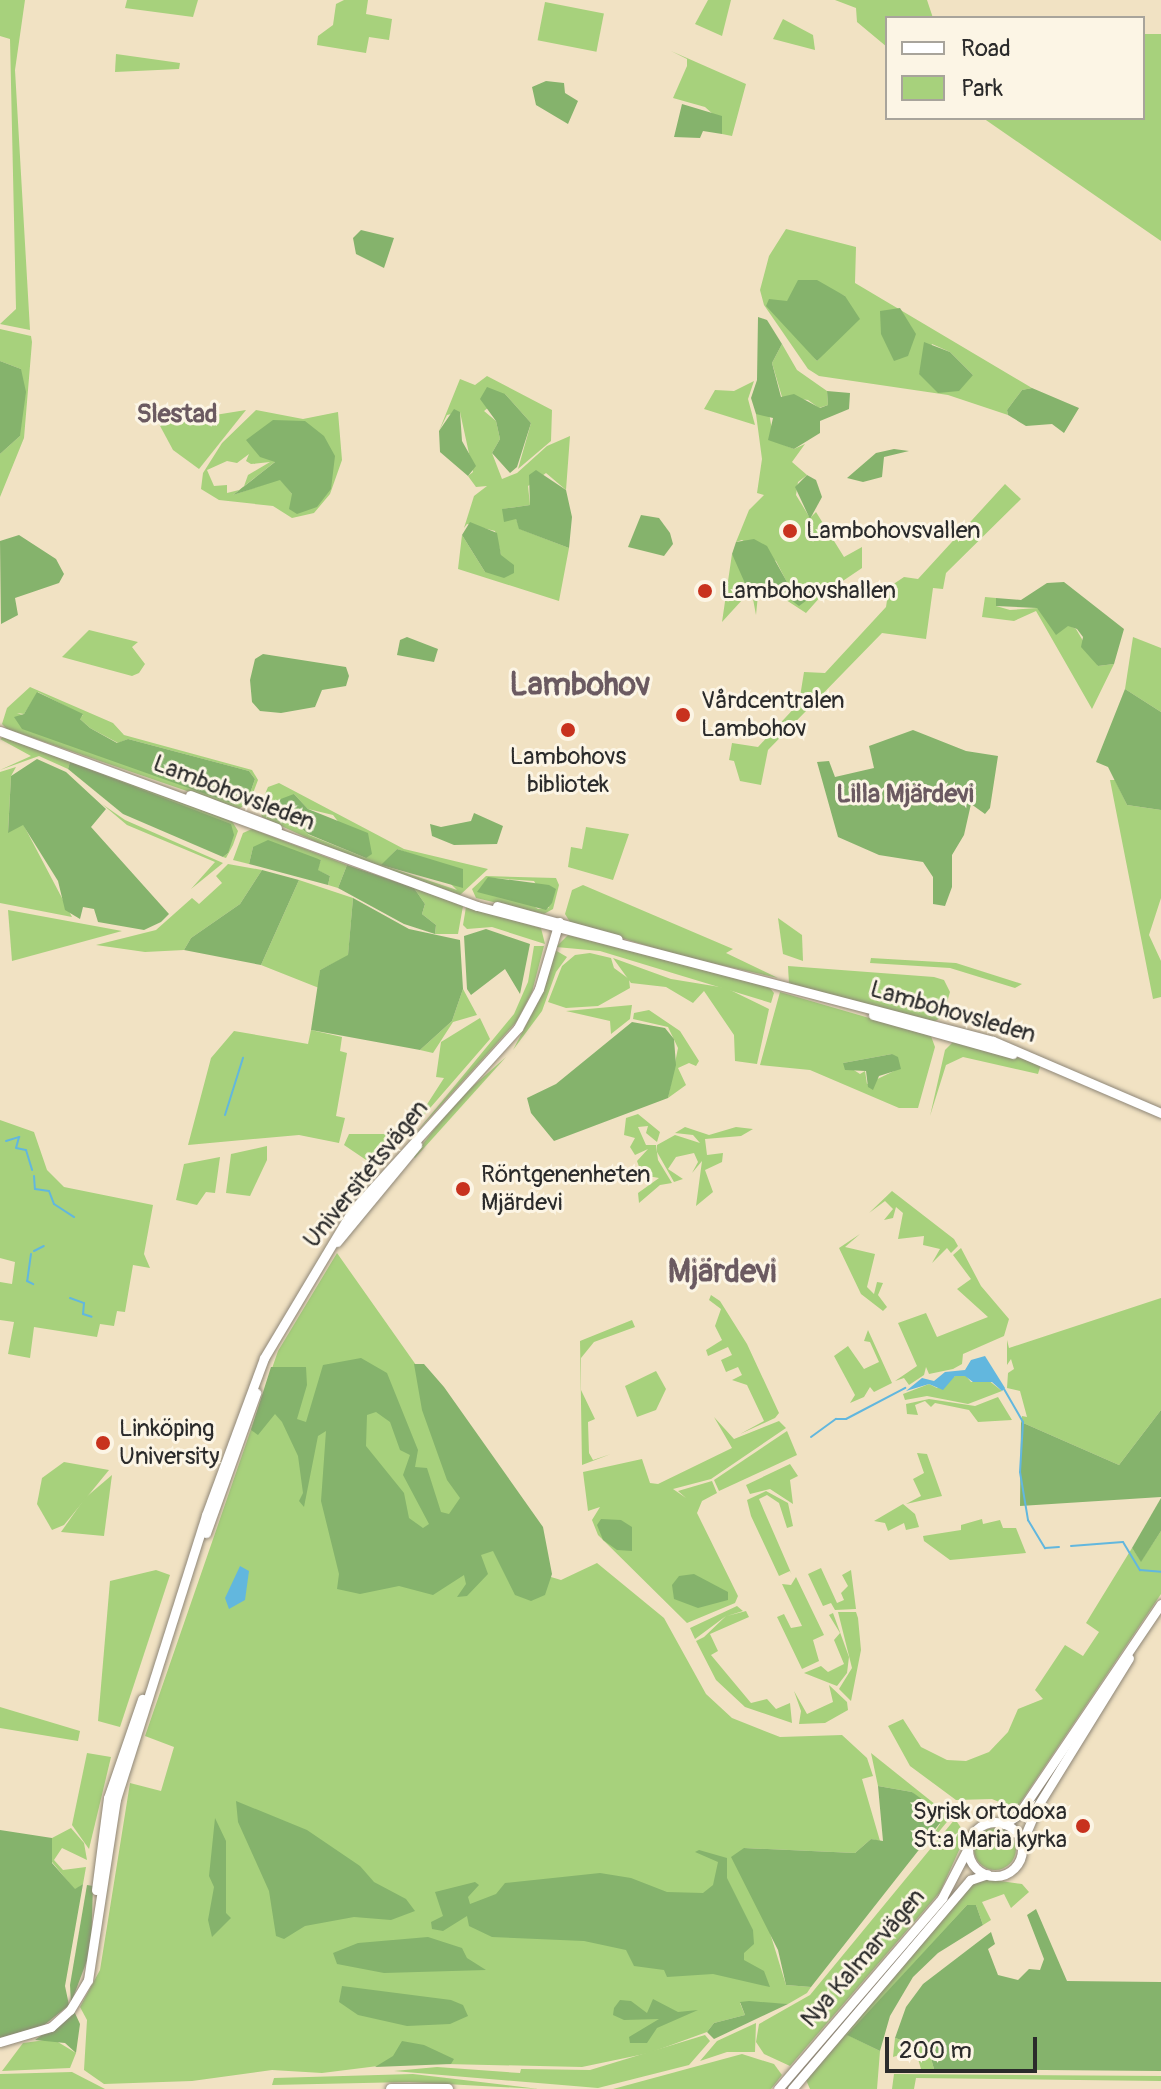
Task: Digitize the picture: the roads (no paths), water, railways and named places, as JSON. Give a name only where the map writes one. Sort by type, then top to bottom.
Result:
[{"type":"highway","points":[[391,2089],[448,2089]]},
{"type":"main road","name":"Lambohovsleden","points":[[4,732],[451,896],[824,998],[1069,1070],[1161,1113]]},
{"type":"main road","name":"Universitetsvägen","points":[[0,2042],[33,2035],[66,2014],[78,1999],[93,1962],[98,1864],[108,1798],[275,1336],[352,1211],[528,1012],[555,924]]},
{"type":"main road","name":"Lambohovsleden","points":[[1123,1094],[1161,1120]]},
{"type":"main road","points":[[1154,1615],[1018,1815],[1004,1824],[982,1825],[968,1848],[972,1864],[987,1874],[1000,1875],[1014,1868],[1037,1807],[1161,1604]]},
{"type":"main road","points":[[1004,1824],[1021,1845]]},
{"type":"main road","name":"Nya Kalmarvägen","points":[[778,2089],[942,1898],[968,1848]]},
{"type":"main road","name":"Nya Kalmarvägen","points":[[792,2089],[966,1885],[987,1874]]},
{"type":"water","points":[[985,1356],[1005,1388],[1002,1391],[992,1382],[973,1382],[965,1376],[955,1376],[943,1390],[929,1384],[906,1391],[922,1378],[934,1381],[945,1372],[965,1370],[971,1360]]},
{"type":"water","points":[[240,1566],[249,1571],[245,1600],[229,1609],[225,1598]]},
{"type":"waterway","points":[[225,1115],[243,1058]]},
{"type":"waterway","points":[[6,1141],[19,1137],[16,1148],[26,1150],[32,1170]]},
{"type":"waterway","points":[[34,1176],[35,1189],[49,1191],[54,1204],[74,1217]]},
{"type":"waterway","points":[[34,1251],[44,1246]]},
{"type":"waterway","points":[[31,1254],[27,1281],[33,1284]]},
{"type":"waterway","points":[[70,1298],[84,1303],[83,1314],[92,1317]]},
{"type":"waterway","points":[[811,1437],[836,1419],[846,1419],[905,1388]]},
{"type":"waterway","points":[[1004,1389],[1023,1422],[1020,1472],[1028,1520],[1045,1548],[1059,1547]]},
{"type":"waterway","points":[[1071,1546],[1123,1542],[1140,1570],[1161,1572]]},
{"type":"place","name":"Lambohovsvallen","points":[[790,531]]},
{"type":"place","name":"Lambohovshallen","points":[[705,591]]},
{"type":"place","name":"Vårdcentralen Lambohov","points":[[683,715]]},
{"type":"place","name":"Lambohovs bibliotek","points":[[568,730]]},
{"type":"place","name":"Röntgenenheten Mjärdevi","points":[[463,1189]]},
{"type":"place","name":"Linköping University","points":[[103,1443]]},
{"type":"place","name":"Syrisk ortodoxa St:a Maria kyrka","points":[[1083,1826]]},
{"type":"district","name":"Slestad","points":[[177,415]]},
{"type":"district","name":"Lambohov","points":[[580,685]]},
{"type":"district","name":"Lilla Mjärdevi","points":[[905,795]]},
{"type":"district","name":"Mjärdevi","points":[[722,1272]]}]
